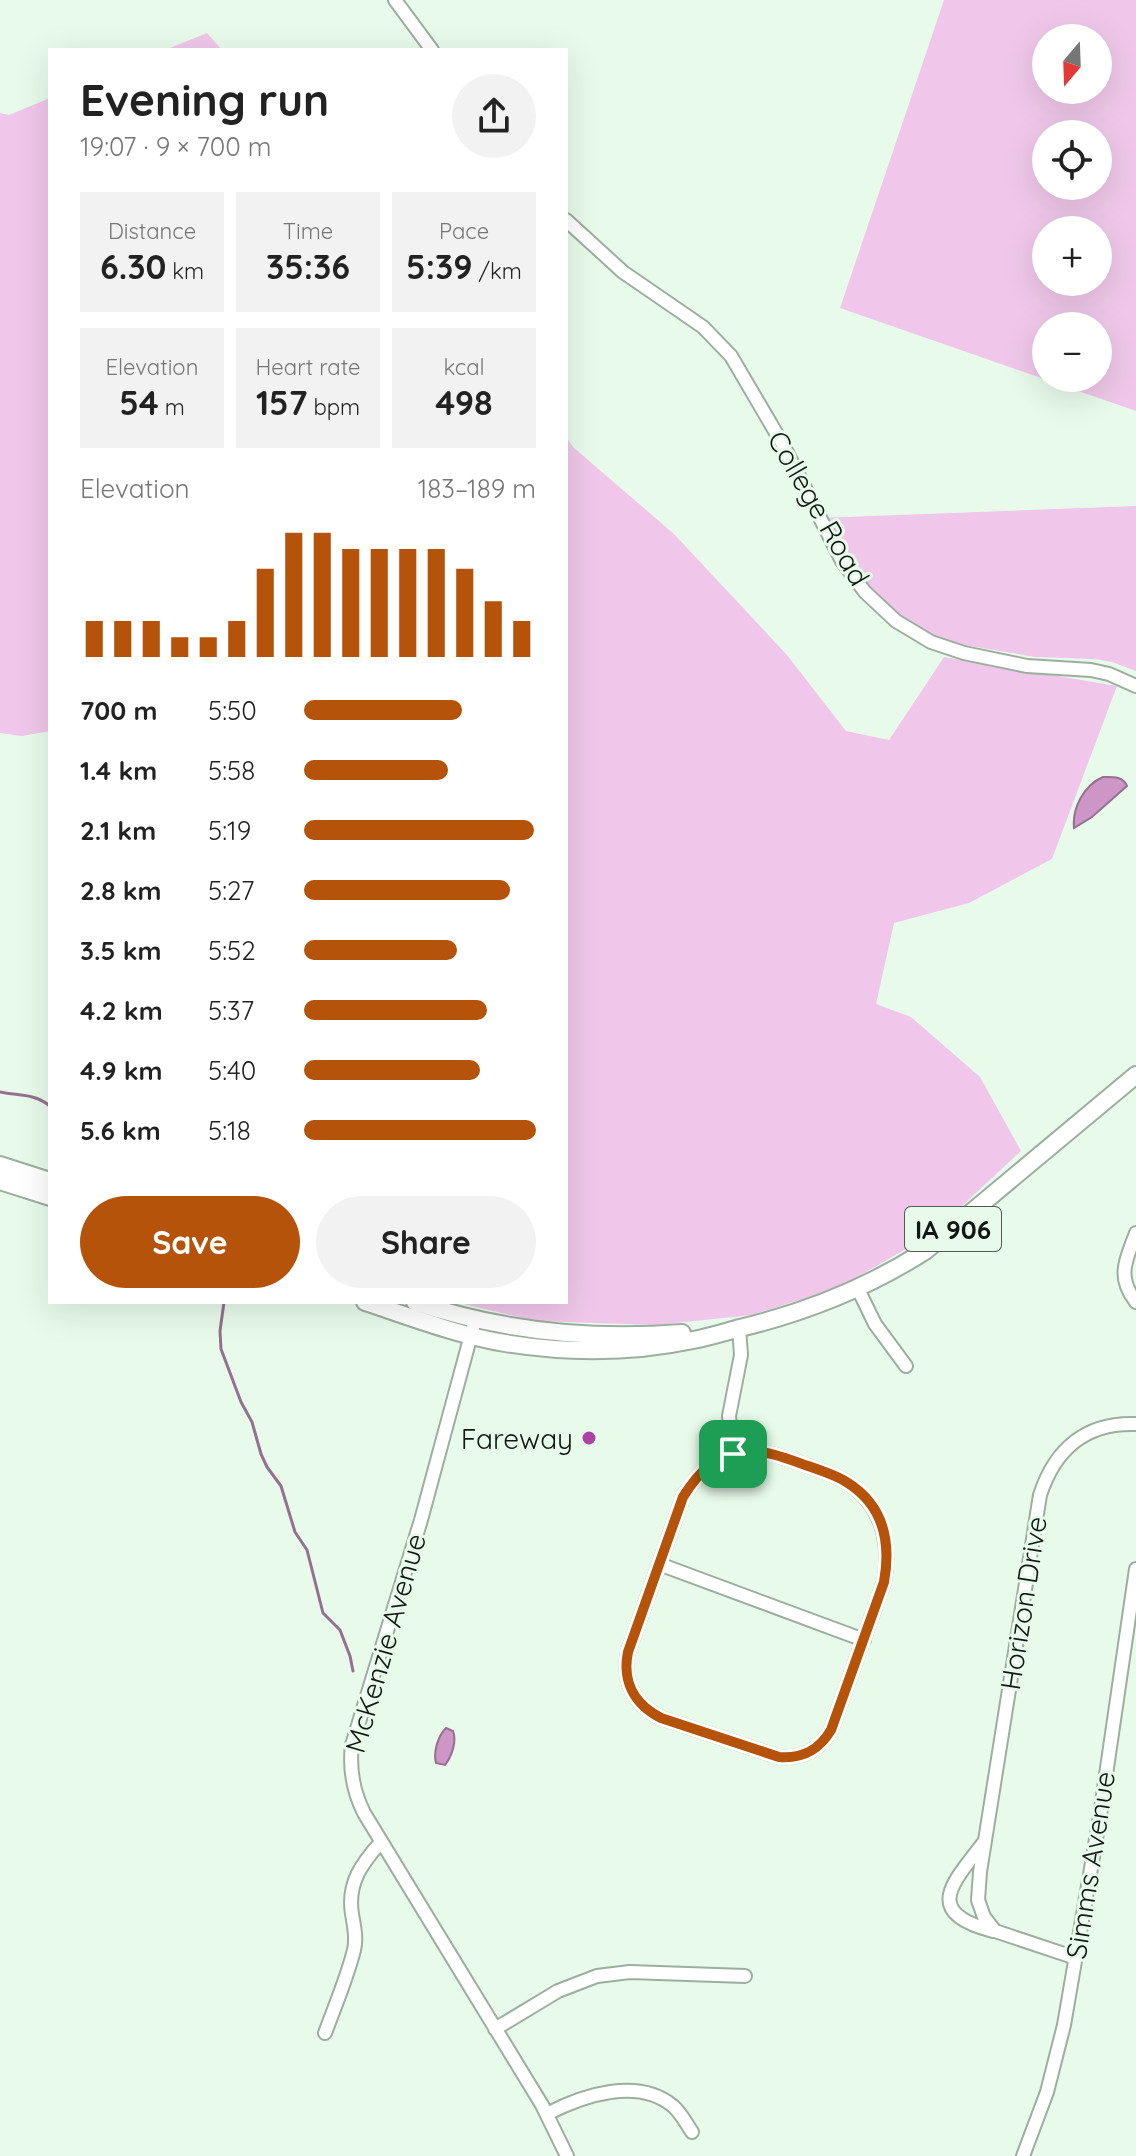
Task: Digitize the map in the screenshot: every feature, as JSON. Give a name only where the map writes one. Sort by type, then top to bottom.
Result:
[{"type":"main road","name":"IA 906","points":[[374,1304],[473,1327],[522,1328],[575,1335],[673,1334],[739,1328],[802,1311],[858,1289],[901,1267],[936,1243],[1136,1075]]},
{"type":"main road","points":[[0,1165],[48,1180]]},
{"type":"main road","points":[[0,1181],[48,1196]]},
{"type":"main road","name":"IA 906","points":[[420,1304],[473,1327]]},
{"type":"street","points":[[395,0],[431,48]]},
{"type":"street","name":"College Road","points":[[568,222],[623,272],[703,327],[731,356],[782,443],[842,561],[865,592],[896,621],[931,642],[975,656],[1027,666],[1091,670],[1124,679],[1136,686]]},
{"type":"street","points":[[1136,1233],[1124,1272],[1126,1287],[1136,1302]]},
{"type":"street","points":[[858,1289],[875,1324],[906,1366]]},
{"type":"street","name":"McKenzie Avenue","points":[[473,1327],[409,1560],[352,1745],[350,1769],[355,1795],[381,1842],[547,2114],[567,2156]]},
{"type":"street","points":[[733,1454],[729,1416],[741,1355],[739,1328]]},
{"type":"street","name":"Horizon Drive","points":[[995,1931],[984,1917],[978,1900],[1040,1495],[1045,1478],[1062,1452],[1082,1436],[1111,1425],[1136,1424]]},
{"type":"street","points":[[768,1452],[838,1477],[867,1500],[882,1524],[887,1546],[884,1582],[831,1730],[819,1746],[805,1755],[779,1757],[661,1718],[635,1697],[627,1682],[625,1663],[628,1652],[683,1497],[695,1478],[710,1465],[733,1454],[768,1452]]},
{"type":"street","points":[[659,1564],[864,1640]]},
{"type":"street","name":"Simms Avenue","points":[[1023,2156],[1047,2092],[1058,2051],[1076,1958],[1136,1569]]},
{"type":"street","name":"Horizon Drive","points":[[985,1840],[951,1887],[950,1901],[955,1913],[973,1926],[1076,1958]]},
{"type":"street","points":[[325,2033],[355,1945],[351,1901],[353,1885],[360,1867],[381,1842]]},
{"type":"street","points":[[495,2029],[558,1991],[597,1976],[630,1972],[745,1976]]},
{"type":"street","points":[[547,2114],[598,2094],[632,2092],[653,2096],[672,2105],[692,2132]]},
{"type":"shaded area","points":[[944,0],[1136,0],[1136,411],[1081,392],[1112,392],[1112,312],[1032,312],[1032,375],[840,308]]},
{"type":"shaded area","points":[[207,33],[220,48],[170,48]]},
{"type":"shaded area","points":[[48,99],[48,731],[22,736],[0,733],[0,113],[9,115]]},
{"type":"shaded area","points":[[568,440],[674,534],[787,655],[846,731],[889,740],[944,657],[1117,686],[1052,859],[969,903],[894,923],[876,1004],[911,1017],[980,1077],[1021,1151],[932,1234],[840,1287],[752,1315],[656,1325],[535,1321],[464,1304],[568,1304]]},
{"type":"shaded area","points":[[1136,506],[1136,671],[1095,659],[1035,657],[923,638],[852,577],[820,518]]},
{"type":"shaded area","points":[[1103,777],[1120,779],[1127,786],[1092,817],[1074,828],[1075,813],[1081,798],[1090,786]]},
{"type":"shaded area","points":[[446,1728],[453,1731],[454,1739],[452,1753],[445,1765],[436,1763],[435,1754]]},
{"type":"waterway","points":[[0,1092],[32,1097],[48,1105]]},
{"type":"waterway","points":[[224,1304],[221,1349],[252,1422],[261,1454],[281,1486],[295,1532],[307,1550],[323,1613],[340,1630],[353,1671]]},
{"type":"place","name":"Fareway","points":[[589,1438]]},
{"type":"route","points":[[768,1452],[838,1477],[867,1500],[882,1524],[887,1546],[884,1582],[831,1730],[819,1746],[805,1755],[779,1757],[661,1718],[638,1702],[627,1682],[625,1663],[628,1652],[683,1497],[702,1471],[733,1454],[768,1452]]}]
